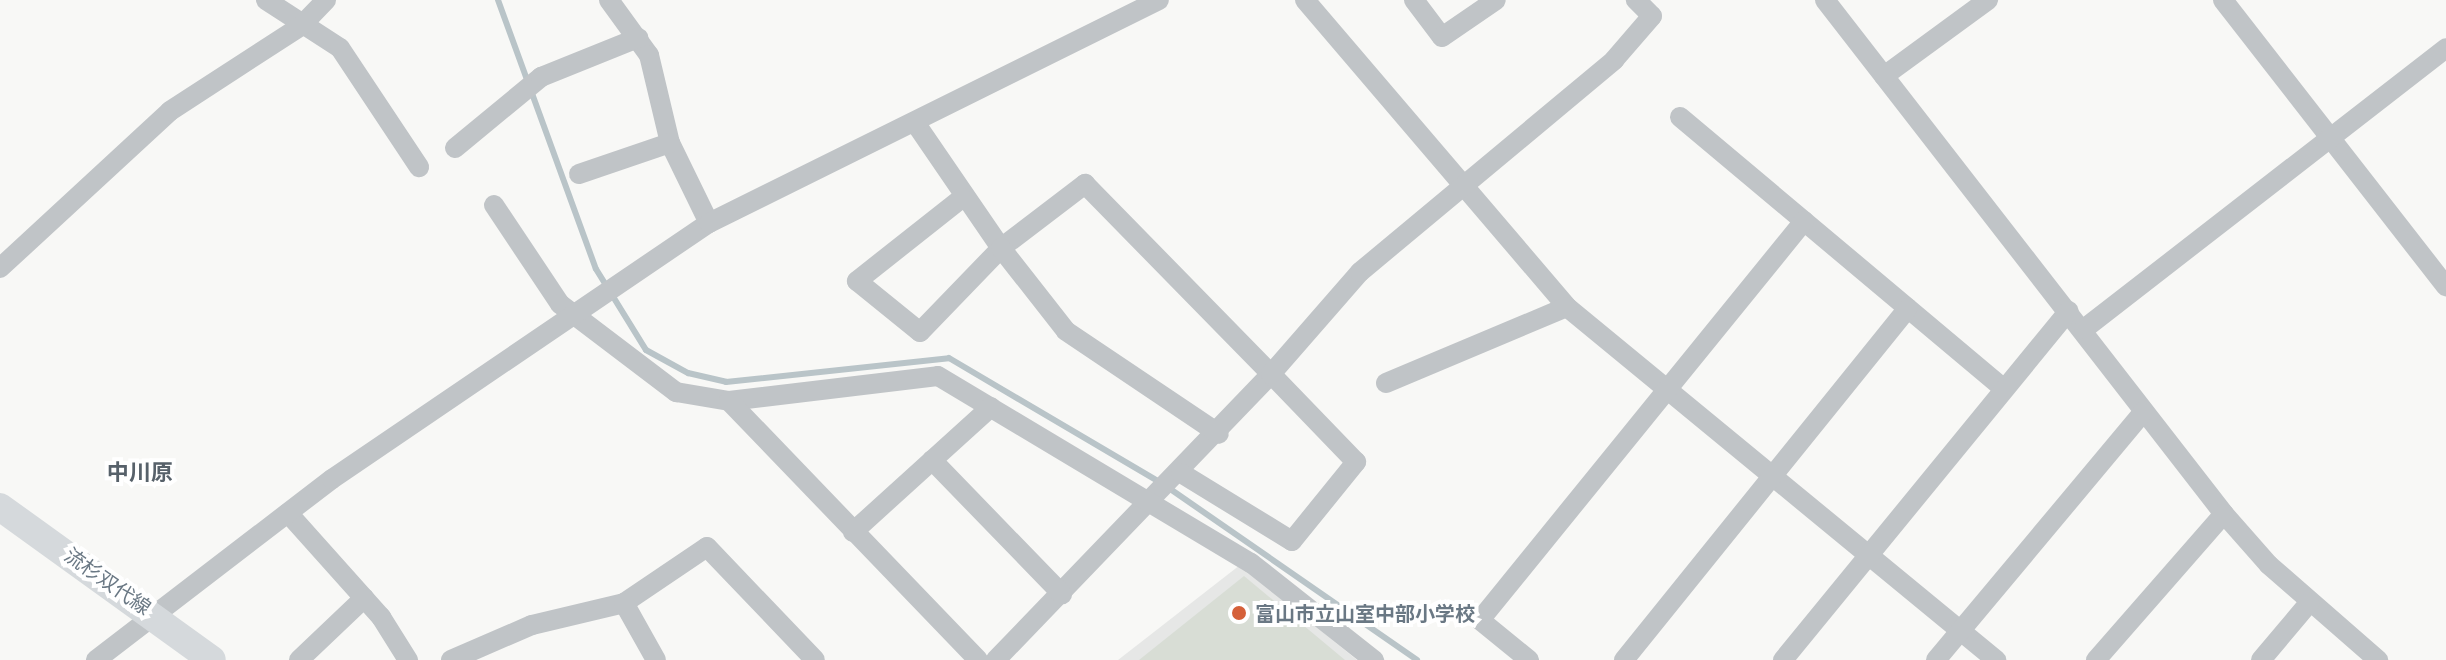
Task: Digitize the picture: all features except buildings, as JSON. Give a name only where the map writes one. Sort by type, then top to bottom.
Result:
[{"type":"main road","name":"流杉双代線","points":[[0,507],[154,613],[212,660]]},
{"type":"street","points":[[266,0],[301,26],[326,33],[340,48],[419,167]]},
{"type":"street","points":[[0,268],[170,111],[301,26],[326,0]]},
{"type":"street","points":[[609,0],[638,38],[665,98],[670,143],[709,223]]},
{"type":"street","points":[[96,660],[288,513],[709,223],[916,124],[1159,0]]},
{"type":"street","points":[[1305,0],[1567,307],[1769,473],[1871,552],[1996,660]]},
{"type":"street","points":[[1414,0],[1442,37],[1496,0]]},
{"type":"street","points":[[996,660],[1219,434],[1360,272],[1465,191],[1614,60],[1652,16],[1636,0]]},
{"type":"street","points":[[1825,0],[1969,194],[2084,329],[2224,514],[2309,603],[2378,660]]},
{"type":"street","points":[[1884,76],[1988,0]]},
{"type":"street","points":[[2223,0],[2446,286]]},
{"type":"street","points":[[455,148],[519,92],[541,77],[638,38]]},
{"type":"street","points":[[2084,329],[2446,48]]},
{"type":"street","points":[[1680,117],[2001,386]]},
{"type":"street","points":[[916,124],[962,198],[1066,331],[1219,434]]},
{"type":"street","points":[[579,174],[670,143]]},
{"type":"street","points":[[962,198],[857,281],[920,332],[1001,248],[1085,184],[1356,462],[1292,541],[1179,475]]},
{"type":"street","points":[[494,205],[560,304],[579,314],[676,392],[729,401],[938,376],[1156,499],[1251,563],[1374,660]]},
{"type":"street","points":[[1529,660],[1480,620],[1804,221]]},
{"type":"street","points":[[1386,383],[1567,307]]},
{"type":"street","points":[[1624,660],[1769,473],[1908,308]]},
{"type":"street","points":[[1783,660],[2001,386],[2069,311]]},
{"type":"street","points":[[729,401],[978,660]]},
{"type":"street","points":[[853,532],[991,407]]},
{"type":"street","points":[[1936,660],[2144,411]]},
{"type":"street","points":[[932,460],[1062,594]]},
{"type":"street","points":[[288,513],[364,598],[408,660]]},
{"type":"street","points":[[2096,660],[2224,514]]},
{"type":"street","points":[[451,660],[532,625],[624,603],[707,547],[815,660]]},
{"type":"street","points":[[299,660],[364,598]]},
{"type":"street","points":[[624,603],[656,660]]},
{"type":"street","points":[[2261,660],[2309,603]]},
{"type":"shaded area","name":"富山市立山室中部小学校","points":[[1240,565],[1357,660],[1118,660]]},
{"type":"shaded area","name":"富山市立山室中部小学校","points":[[1244,576],[1345,660],[1139,660]]},
{"type":"waterway","points":[[498,0],[596,269],[646,350],[688,373],[726,382],[949,358],[1163,484],[1417,660]]},
{"type":"place","name":"富山市立山室中部小学校","points":[[1239,613]]},
{"type":"district","name":"中川原","points":[[140,472]]}]
